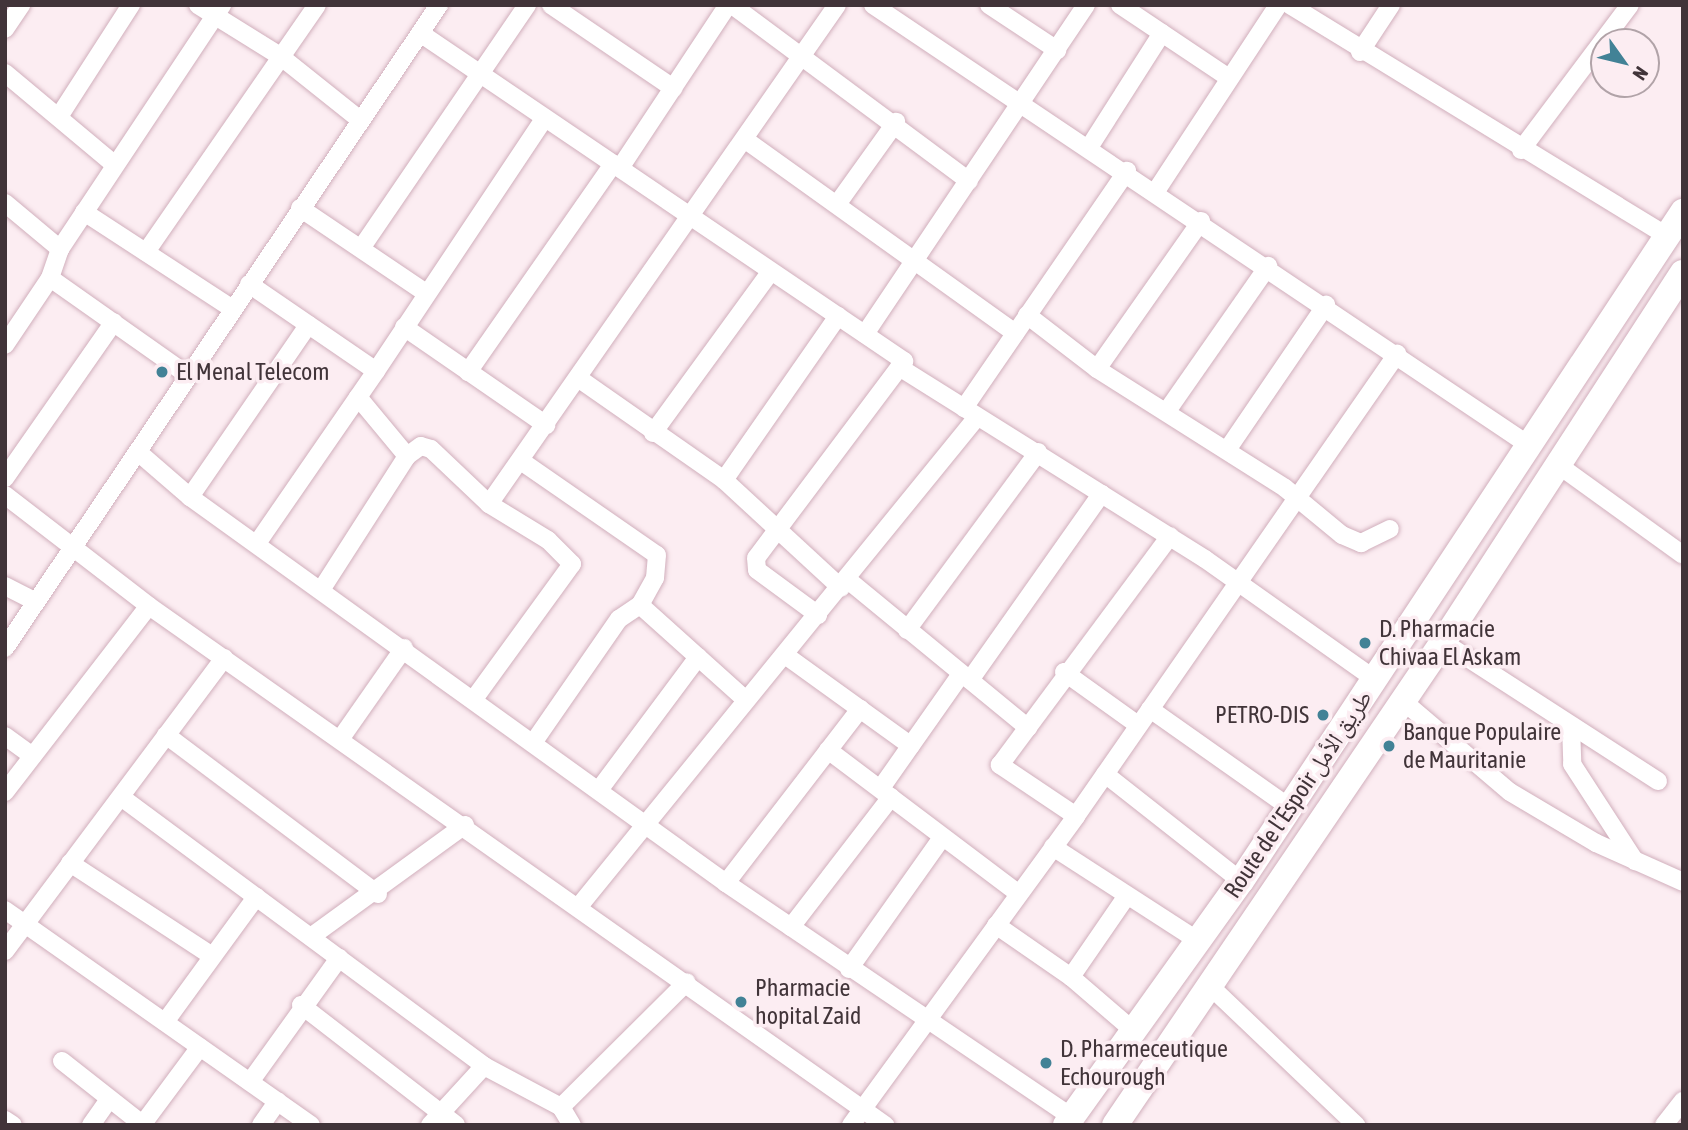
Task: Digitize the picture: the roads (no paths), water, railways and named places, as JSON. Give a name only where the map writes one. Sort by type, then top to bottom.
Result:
[{"type":"highway","name":"Route de l’Espoir طريق الأمل","points":[[1070,1121],[1135,1032],[1196,940],[1241,881],[1683,212]]},
{"type":"highway","name":"Route de l’Espoir طريق الأمل","points":[[1115,1125],[1443,642],[1683,273]]},
{"type":"street","points":[[5,29],[21,5]]},
{"type":"street","points":[[60,115],[131,5]]},
{"type":"street","points":[[198,5],[218,10],[359,119]]},
{"type":"street","points":[[146,253],[317,5]]},
{"type":"street","points":[[5,648],[359,119],[439,5]]},
{"type":"street","points":[[362,247],[527,5]]},
{"type":"street","points":[[551,5],[673,88]]},
{"type":"street","points":[[468,372],[730,5],[896,122],[969,181]]},
{"type":"street","points":[[489,504],[747,141],[837,5]]},
{"type":"street","points":[[873,5],[893,11],[1530,446]]},
{"type":"street","points":[[989,5],[1057,50]]},
{"type":"street","points":[[864,334],[1086,5]]},
{"type":"street","points":[[1120,5],[1229,78]]},
{"type":"street","points":[[1156,191],[1278,5]]},
{"type":"street","points":[[1290,5],[1521,150],[1667,236]]},
{"type":"street","points":[[1360,51],[1391,5]]},
{"type":"street","points":[[1521,150],[1630,5]]},
{"type":"street","points":[[5,345],[50,278],[60,249],[218,10]]},
{"type":"street","points":[[420,33],[904,361],[774,529],[755,566],[818,615]]},
{"type":"street","points":[[1090,146],[1162,33]]},
{"type":"street","points":[[5,73],[60,115],[115,165]]},
{"type":"street","points":[[258,542],[545,118]]},
{"type":"street","points":[[838,203],[896,122]]},
{"type":"street","points":[[747,141],[838,203],[1015,333]]},
{"type":"street","points":[[580,905],[644,822],[845,584],[970,413],[1015,333],[1127,171]]},
{"type":"street","points":[[7,206],[60,249]]},
{"type":"street","points":[[300,208],[362,247],[426,293]]},
{"type":"street","points":[[84,212],[233,309]]},
{"type":"street","points":[[1097,369],[1201,221]]},
{"type":"street","points":[[1167,411],[1268,266]]},
{"type":"street","points":[[653,433],[771,271]]},
{"type":"street","points":[[50,278],[189,376]]},
{"type":"street","points":[[249,284],[376,371]]},
{"type":"street","points":[[1227,450],[1326,305]]},
{"type":"street","points":[[1027,315],[1097,369],[1227,450],[1294,500],[1361,543],[1390,529]]},
{"type":"street","points":[[724,480],[838,316]]},
{"type":"street","points":[[5,478],[114,323]]},
{"type":"street","points":[[190,497],[308,325]]},
{"type":"street","points":[[404,327],[546,425]]},
{"type":"street","points":[[850,1125],[1076,816],[1241,583],[1294,500],[1397,354]]},
{"type":"street","points":[[899,368],[1170,536],[1241,583],[1376,680]]},
{"type":"street","points":[[578,378],[653,433],[724,480],[774,529],[1028,728]]},
{"type":"street","points":[[358,397],[407,457]]},
{"type":"street","points":[[323,587],[407,457],[421,446],[432,449],[489,504],[548,540],[572,564],[474,699]]},
{"type":"street","points":[[138,452],[190,497],[323,587],[726,883],[1070,1121]]},
{"type":"street","points":[[906,630],[1038,452]]},
{"type":"street","points":[[521,461],[657,555],[655,578],[640,605],[619,619],[533,743]]},
{"type":"street","points":[[1557,464],[1683,555]]},
{"type":"street","points":[[792,927],[886,793],[911,746],[966,677],[1101,494]]},
{"type":"street","points":[[5,495],[149,606],[580,905],[885,1125]]},
{"type":"street","points":[[1076,816],[1002,768],[1065,672],[1170,536]]},
{"type":"street","points":[[5,586],[34,601]]},
{"type":"street","points":[[640,605],[746,700]]},
{"type":"street","points":[[5,792],[149,606]]},
{"type":"street","points":[[1443,642],[1658,781]]},
{"type":"street","points":[[341,738],[404,648]]},
{"type":"street","points":[[785,655],[911,746]]},
{"type":"street","points":[[599,790],[698,657]]},
{"type":"street","points":[[5,951],[224,658]]},
{"type":"street","points":[[1065,672],[1138,725]]},
{"type":"street","points":[[1403,701],[1510,792],[1635,861],[1683,882]]},
{"type":"street","points":[[726,883],[859,709]]},
{"type":"street","points":[[1150,709],[1289,807]]},
{"type":"street","points":[[1571,726],[1572,764],[1635,861]]},
{"type":"street","points":[[166,735],[377,894]]},
{"type":"street","points":[[5,736],[33,756]]},
{"type":"street","points":[[828,750],[886,793],[941,839],[1019,894]]},
{"type":"street","points":[[1104,774],[1241,881]]},
{"type":"street","points":[[121,797],[484,1066],[561,1107],[572,1125]]},
{"type":"street","points":[[312,936],[377,894],[465,825]]},
{"type":"street","points":[[849,969],[941,839]]},
{"type":"street","points":[[1053,847],[1126,897],[1196,940]]},
{"type":"street","points":[[70,863],[209,954]]},
{"type":"street","points":[[165,1022],[209,954],[256,897]]},
{"type":"street","points":[[1071,977],[1126,897]]},
{"type":"street","points":[[5,910],[311,1125]]},
{"type":"street","points":[[996,925],[1071,977],[1135,1032]]},
{"type":"street","points":[[250,1082],[301,1005],[339,958]]},
{"type":"street","points":[[561,1107],[687,982]]},
{"type":"street","points":[[1210,986],[1356,1125]]},
{"type":"street","points":[[301,1005],[435,1118],[456,1125]]},
{"type":"street","points":[[62,1061],[107,1102],[142,1124],[200,1047]]},
{"type":"street","points":[[435,1118],[484,1066]]},
{"type":"street","points":[[261,1125],[278,1101]]},
{"type":"street","points":[[1664,1125],[1683,1101]]},
{"type":"street","points":[[91,1125],[107,1102]]},
{"type":"street","points":[[5,1119],[13,1125]]},
{"type":"place","name":"El Menal Telecom","points":[[162,372]]},
{"type":"place","name":"D. Pharmacie Chivaa El Askam","points":[[1365,643]]},
{"type":"place","name":"PETRO-DIS","points":[[1323,715]]},
{"type":"place","name":"Banque Populaire de Mauritanie","points":[[1389,746]]},
{"type":"place","name":"Pharmacie hopital Zaid","points":[[741,1002]]},
{"type":"place","name":"D. Pharmeceutique Echourough","points":[[1046,1063]]}]
